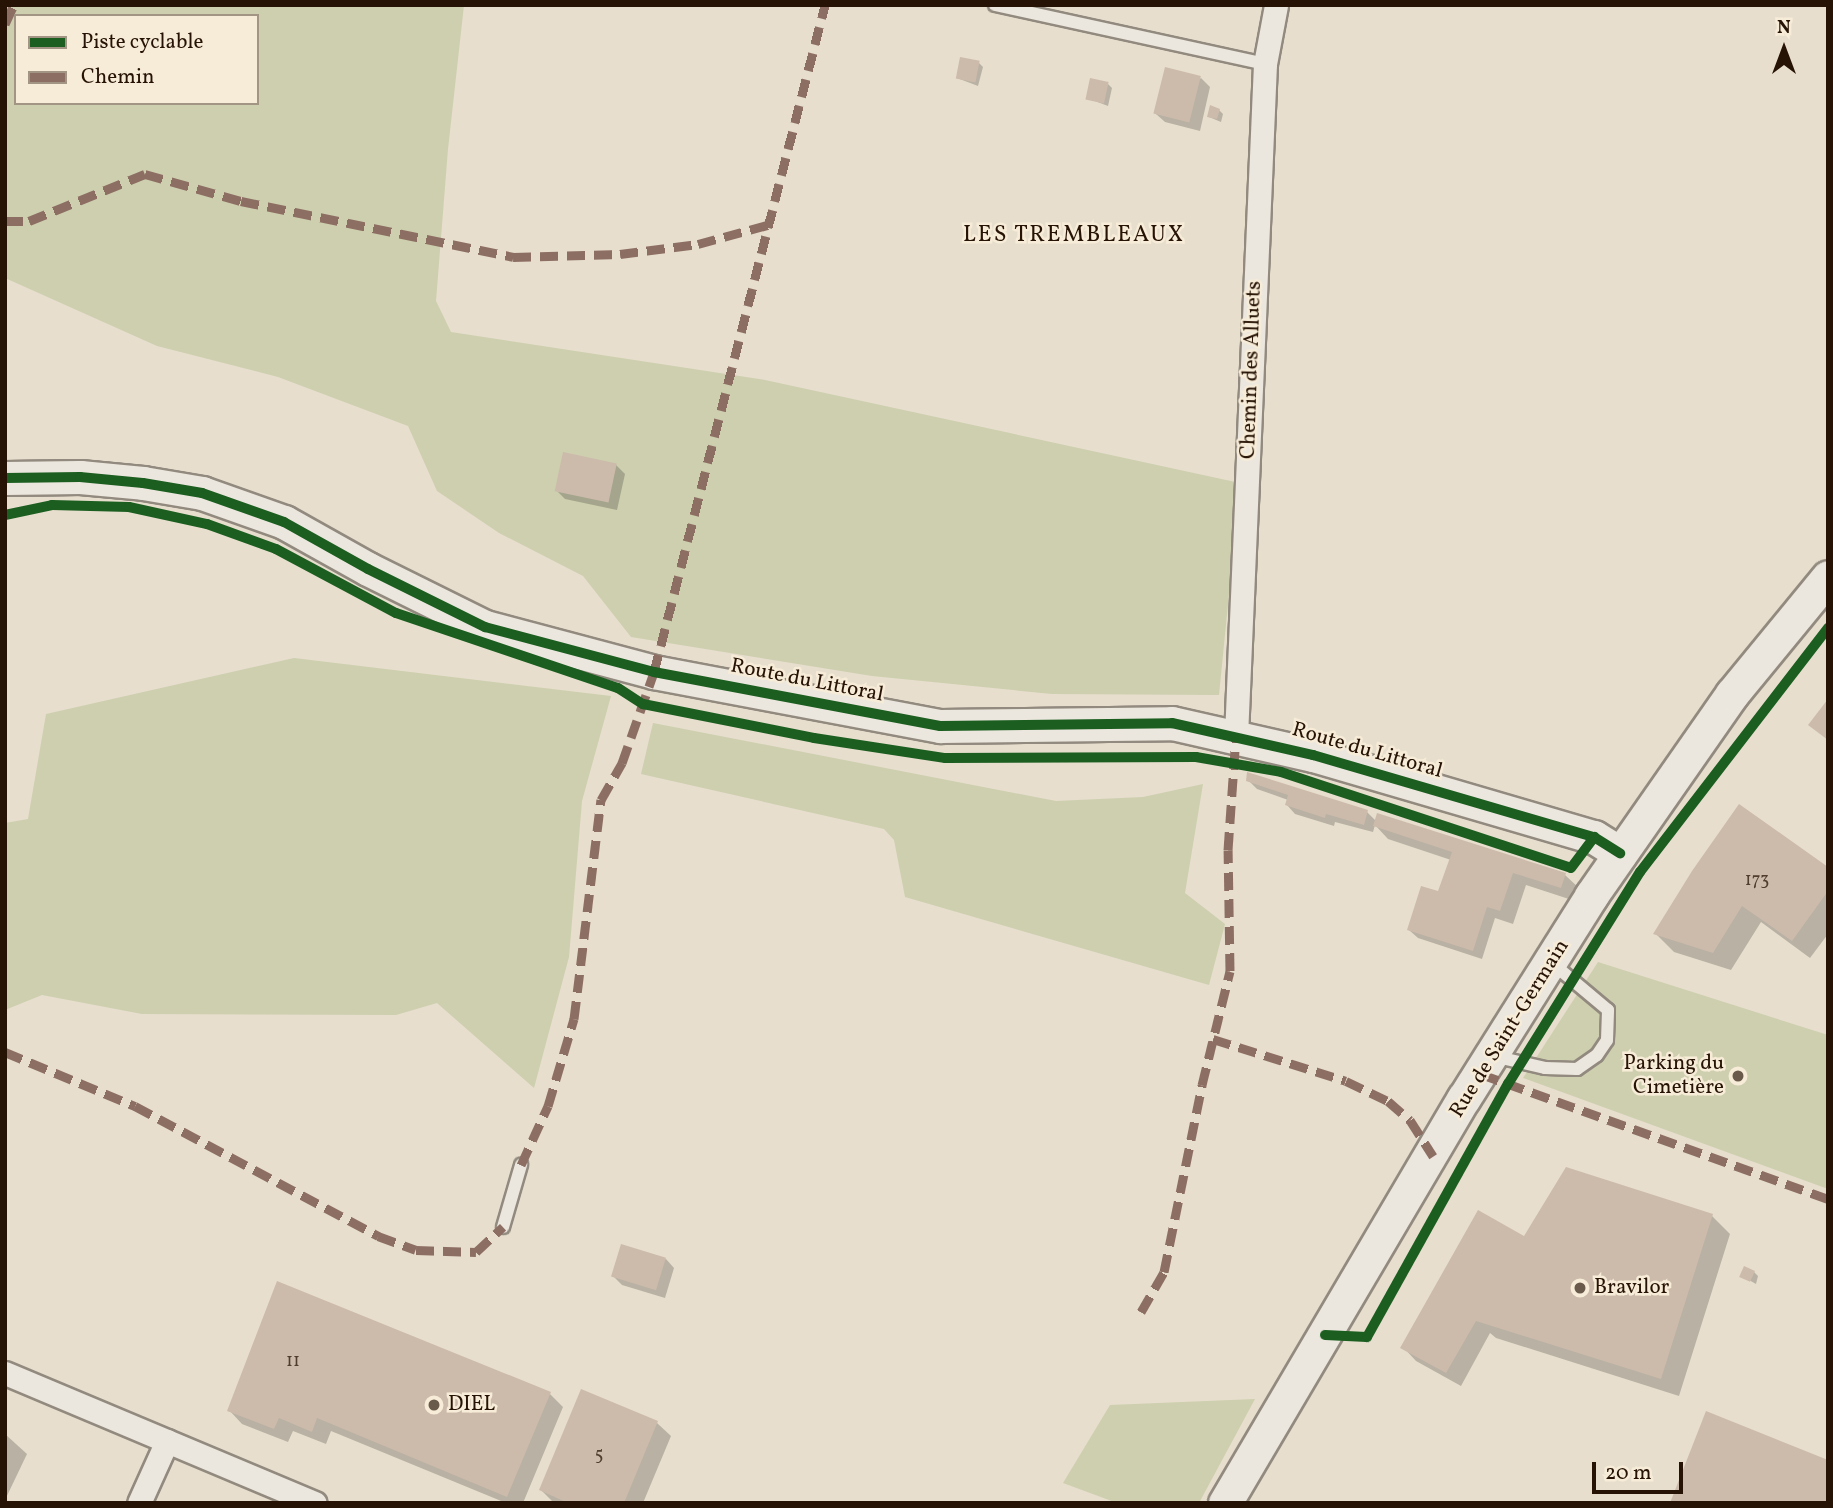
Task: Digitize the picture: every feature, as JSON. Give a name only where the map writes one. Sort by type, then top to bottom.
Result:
[{"type":"street","name":"Chemin des Alluets","points":[[1236,736],[1265,64],[1276,5]]},
{"type":"street","name":"Route du Littoral","points":[[5,478],[80,477],[143,482],[202,493],[284,522],[368,569],[485,627],[654,671],[940,726],[1172,723],[1313,755],[1594,837],[1620,853]]},
{"type":"street","name":"Rue de Saint-Germain","points":[[1225,1503],[1464,1098],[1620,853],[1732,694],[1828,577]]},
{"type":"street","points":[[5,1373],[315,1503]]},
{"type":"street","points":[[139,1503],[167,1441]]},
{"type":"lane","points":[[995,5],[1265,64]]},
{"type":"lane","points":[[1493,1056],[1545,1068],[1577,1069],[1597,1055],[1607,1040],[1608,1010],[1551,962]]},
{"type":"lane","points":[[503,1227],[521,1165]]},
{"type":"green space","points":[[5,5],[464,5],[448,149],[436,301],[451,332],[765,380],[1240,483],[1219,695],[1052,694],[872,676],[631,637],[583,576],[499,533],[437,491],[408,426],[278,377],[157,346],[5,278]]},
{"type":"green space","points":[[294,658],[611,696],[582,801],[569,957],[534,1088],[437,1003],[396,1015],[142,1014],[42,995],[5,1010],[5,823],[28,819],[46,714]]},
{"type":"green space","points":[[653,723],[1056,801],[1143,797],[1203,784],[1185,893],[1225,924],[1209,985],[905,897],[894,840],[884,829],[641,774]]},
{"type":"green space","points":[[1598,962],[1828,1035],[1828,1189],[1523,1078]]},
{"type":"green space","points":[[1255,1399],[1199,1503],[1117,1503],[1063,1483],[1110,1405]]},
{"type":"building","points":[[960,57],[980,61],[975,82],[956,79]]},
{"type":"building","points":[[1165,67],[1201,76],[1189,123],[1153,114]]},
{"type":"building","points":[[1090,78],[1109,82],[1104,103],[1085,100]]},
{"type":"building","points":[[1210,105],[1220,109],[1217,119],[1207,117]]},
{"type":"building","points":[[563,452],[617,463],[608,503],[555,491]]},
{"type":"building","points":[[1828,699],[1828,740],[1808,725]]},
{"type":"building","points":[[1247,772],[1368,810],[1364,825],[1326,814],[1325,818],[1285,805],[1288,795],[1246,781]]},
{"type":"building","points":[[1739,804],[1828,867],[1828,891],[1792,941],[1742,906],[1713,953],[1653,934],[1692,871]]},
{"type":"building","points":[[1377,813],[1566,873],[1561,888],[1513,873],[1500,911],[1487,907],[1473,951],[1407,930],[1421,886],[1438,891],[1452,852],[1373,826]]},
{"type":"building","points":[[1566,1167],[1713,1214],[1661,1379],[1476,1321],[1446,1373],[1400,1348],[1478,1210],[1524,1236]]},
{"type":"building","points":[[621,1244],[666,1258],[656,1290],[611,1277]]},
{"type":"building","points":[[1744,1266],[1755,1271],[1750,1282],[1739,1277]]},
{"type":"building","name":"DIEL","points":[[277,1281],[551,1392],[507,1497],[317,1418],[312,1432],[279,1418],[274,1429],[227,1411]]},
{"type":"building","points":[[581,1389],[658,1421],[624,1503],[568,1503],[539,1490]]},
{"type":"building","points":[[1706,1411],[1828,1460],[1828,1503],[1670,1503]]},
{"type":"marked path","points":[[5,24],[14,5]]},
{"type":"marked path","points":[[521,1165],[548,1106],[574,1019],[601,800],[622,763],[654,672],[825,5]]},
{"type":"marked path","points":[[5,221],[29,221],[145,174],[241,201],[513,257],[620,254],[698,244],[771,224]]},
{"type":"marked path","points":[[1141,1312],[1164,1272],[1202,1085],[1230,971],[1228,850],[1236,736]]},
{"type":"marked path","points":[[1213,1039],[1346,1081],[1388,1101],[1410,1120],[1433,1156]]},
{"type":"marked path","points":[[5,1052],[135,1106],[378,1236],[416,1250],[476,1252],[503,1227]]},
{"type":"marked path","points":[[1481,1074],[1828,1199]]},
{"type":"cycle path","points":[[5,478],[80,477],[143,483],[202,493],[284,522],[368,569],[485,627],[654,672],[940,726],[1172,723],[1313,755],[1594,837],[1620,853]]},
{"type":"cycle path","points":[[5,515],[52,505],[129,507],[207,524],[276,549],[396,613],[618,688],[643,704],[814,738],[945,758],[1196,757],[1281,772],[1571,868],[1594,837]]},
{"type":"cycle path","points":[[1325,1335],[1367,1337],[1508,1084],[1640,872],[1828,628]]},
{"type":"place","name":"Parking du Cimetière","points":[[1738,1076]]},
{"type":"place","name":"Bravilor","points":[[1580,1288]]},
{"type":"place","name":"DIEL","points":[[434,1405]]},
{"type":"district","name":"LES TREMBLEAUX","points":[[1074,235]]}]
